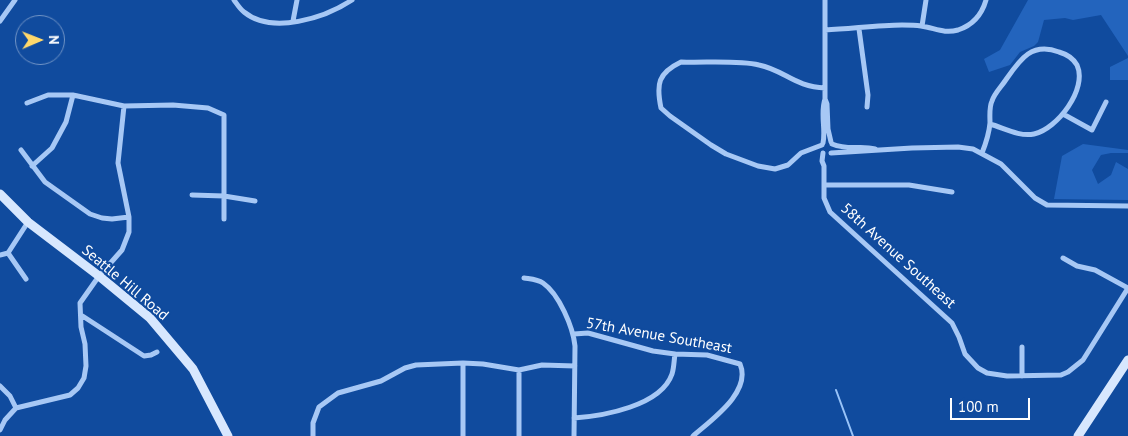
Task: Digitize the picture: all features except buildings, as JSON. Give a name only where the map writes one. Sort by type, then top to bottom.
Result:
[{"type":"main road","name":"Seattle Hill Road","points":[[0,194],[28,222],[150,318],[193,369],[228,436]]},
{"type":"main road","points":[[1078,436],[1128,360]]},
{"type":"street","points":[[0,21],[15,0]]},
{"type":"street","points":[[234,0],[243,12],[272,23],[314,18],[331,12],[352,0]]},
{"type":"street","points":[[294,21],[297,0]]},
{"type":"street","points":[[823,152],[825,0]]},
{"type":"street","points":[[922,26],[926,0]]},
{"type":"street","points":[[825,30],[900,25],[922,26],[939,31],[958,30],[976,19],[982,11],[986,0]]},
{"type":"street","points":[[859,29],[868,107]]},
{"type":"street","points":[[982,153],[988,136],[992,100],[1024,56],[1038,49],[1050,48],[1072,58],[1077,66],[1079,86],[1063,114],[1050,125],[1035,134],[1020,134],[990,124]]},
{"type":"street","points":[[825,88],[811,88],[762,65],[681,62],[670,67],[663,74],[659,84],[658,95],[661,108],[690,131],[726,154],[758,166],[775,169],[788,165],[801,153],[827,141],[849,148],[870,148],[876,150]]},
{"type":"street","points":[[27,103],[48,95],[73,95],[124,106],[181,105],[208,108],[224,115],[224,219]]},
{"type":"street","points":[[32,166],[52,148],[66,122],[73,95]]},
{"type":"street","points":[[825,99],[828,129],[834,148],[830,154]]},
{"type":"street","points":[[1063,114],[1092,130],[1106,102]]},
{"type":"street","points":[[0,430],[5,420],[16,408],[70,395],[78,388],[84,378],[86,366],[80,303],[99,276],[122,250],[129,232],[129,218],[118,163],[124,106]]},
{"type":"street","points":[[811,150],[830,154],[958,147],[982,153],[1001,164],[1035,198],[1047,205],[1128,206]]},
{"type":"street","points":[[21,150],[45,182],[90,214],[102,218],[129,218]]},
{"type":"street","name":"58th Avenue Southeast","points":[[823,152],[824,198],[830,212],[952,323],[965,354],[971,362],[987,373],[1006,376],[1061,375],[1076,366],[1083,360],[1128,288]]},
{"type":"street","name":"58th Avenue Southeast","points":[[824,166],[830,154]]},
{"type":"street","points":[[824,185],[909,185],[952,192]]},
{"type":"street","points":[[192,195],[224,196],[255,201]]},
{"type":"street","points":[[0,256],[8,253],[28,222]]},
{"type":"street","points":[[8,253],[26,279]]},
{"type":"street","points":[[1063,258],[1078,266],[1095,270],[1128,288]]},
{"type":"street","points":[[524,278],[542,282],[551,290],[574,334],[574,436]]},
{"type":"street","points":[[80,315],[144,356],[157,352]]},
{"type":"street","name":"57th Avenue Southeast","points":[[574,334],[597,334],[653,351],[707,355],[740,364],[743,371],[740,388],[732,400],[693,436]]},
{"type":"street","points":[[1022,347],[1023,376]]},
{"type":"street","points":[[574,418],[598,416],[651,399],[661,391],[672,373],[675,354]]},
{"type":"street","points":[[463,364],[463,436]]},
{"type":"street","points":[[313,436],[313,423],[319,407],[338,393],[381,381],[405,368],[416,365],[483,364],[519,370],[542,365],[575,366]]},
{"type":"street","points":[[519,370],[519,436]]},
{"type":"street","points":[[0,386],[10,396],[16,408]]},
{"type":"shaded area","points":[[1028,0],[1128,0],[1128,56],[1101,15],[1073,20],[1065,18],[1044,20],[1038,42],[1034,46],[1020,52],[1010,65],[989,72],[984,59],[1000,50]]},
{"type":"shaded area","points":[[1128,58],[1128,80],[1110,80],[1110,67]]},
{"type":"shaded area","points":[[1083,144],[1128,150],[1128,153],[1101,155],[1092,170],[1098,184],[1111,175],[1116,162],[1128,169],[1128,200],[1054,199],[1062,156]]},
{"type":"waterway","points":[[836,390],[853,436]]}]
